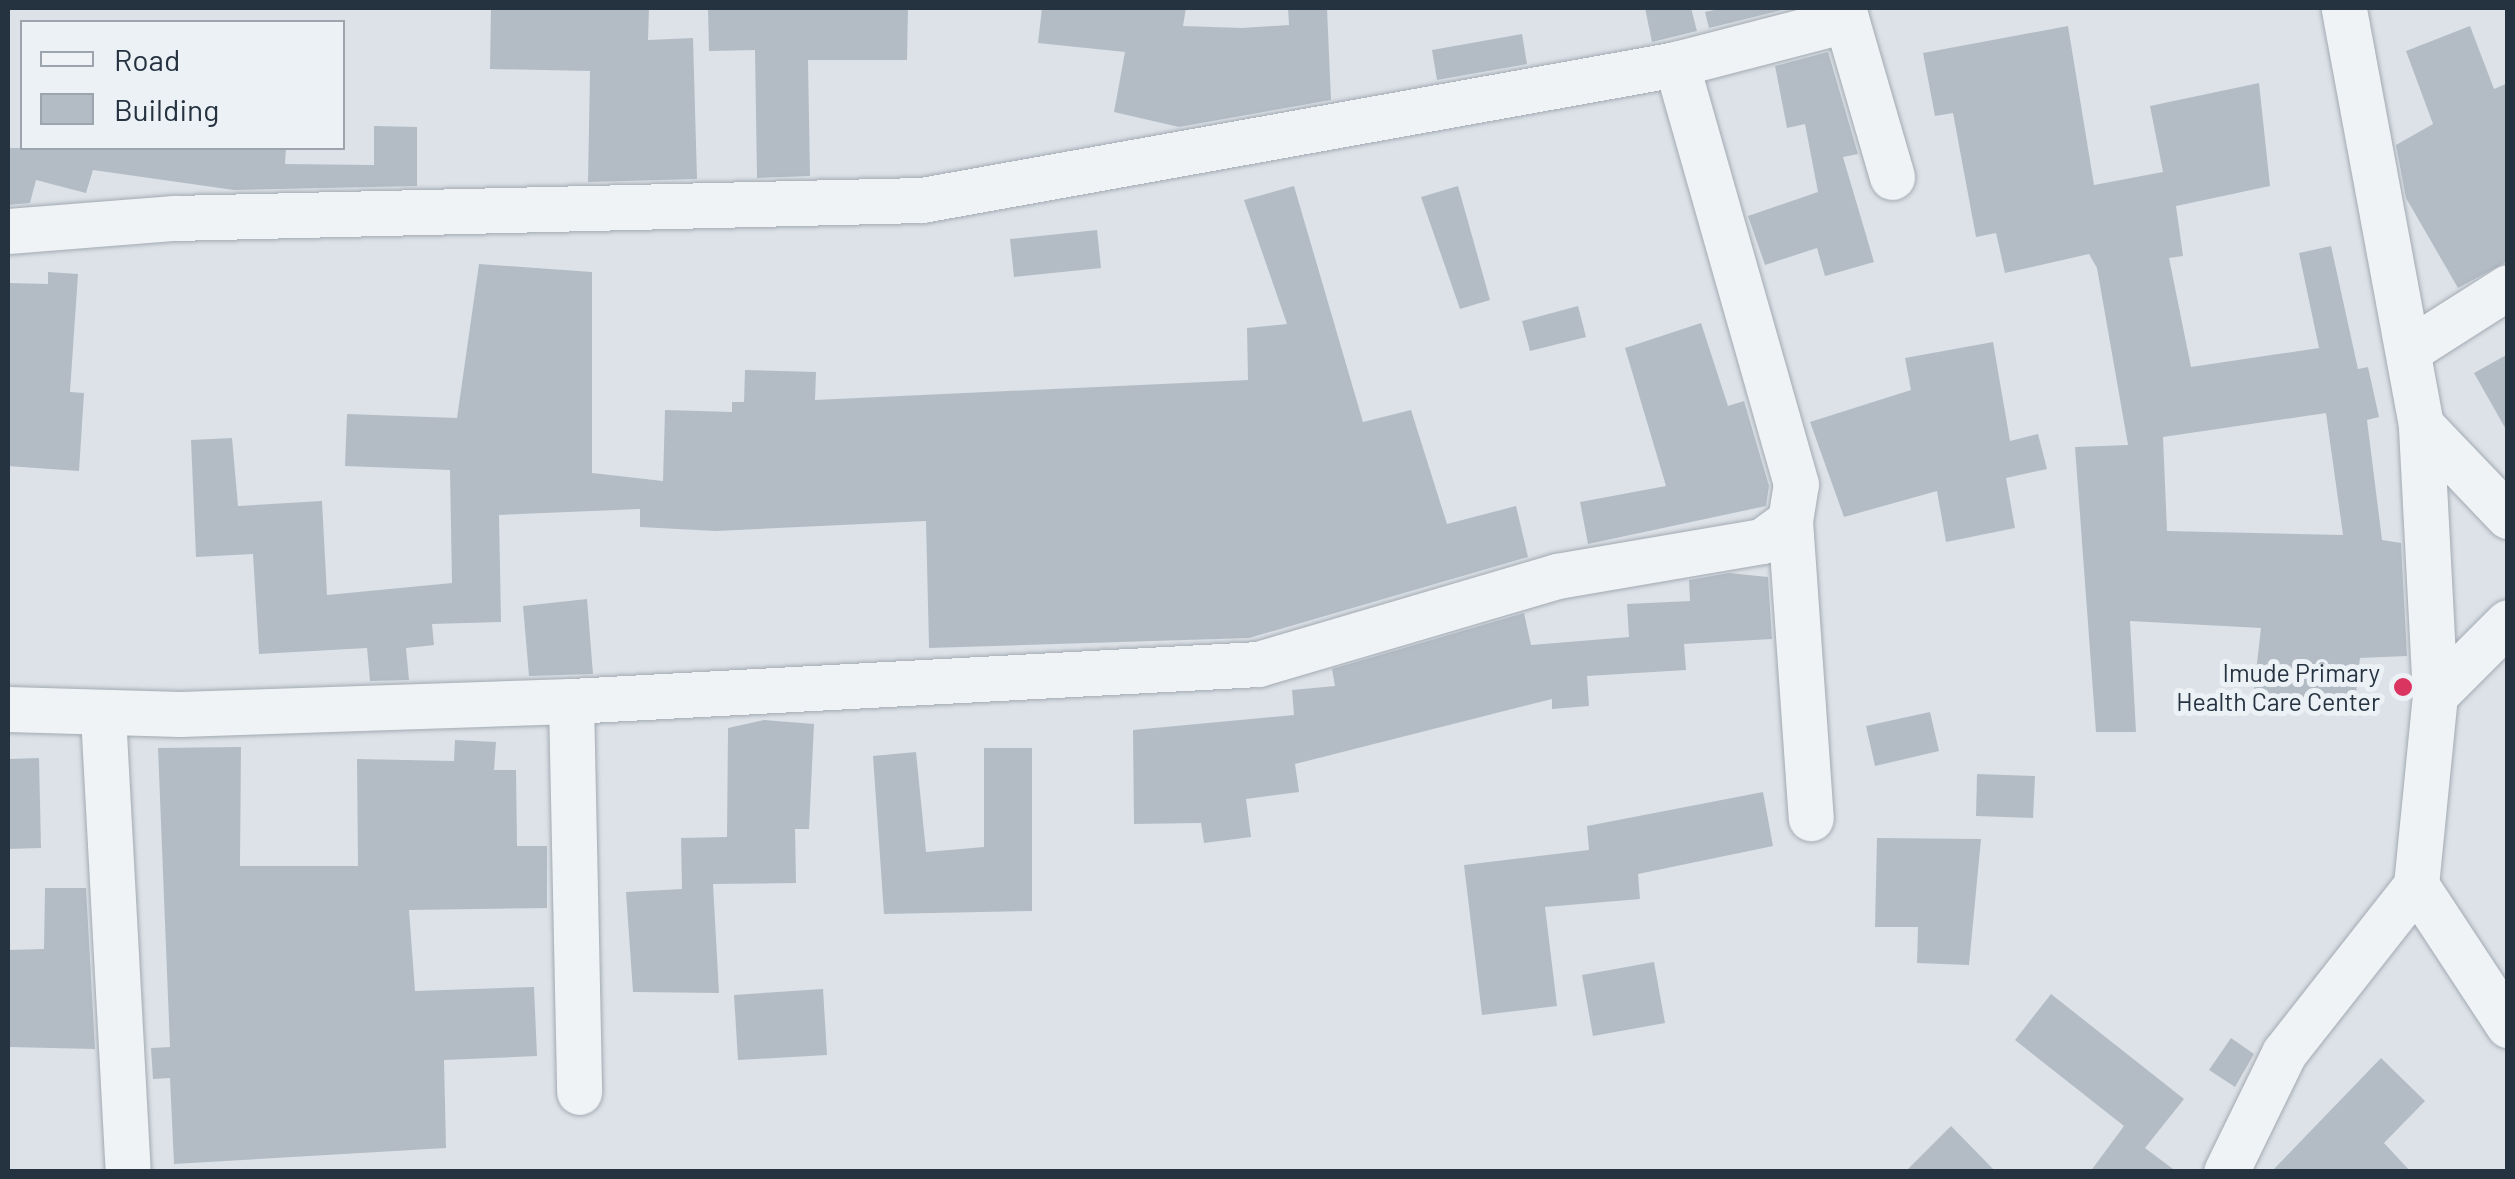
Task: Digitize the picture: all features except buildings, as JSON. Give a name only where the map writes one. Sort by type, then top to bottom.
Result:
[{"type":"street","points":[[2226,1172],[2284,1054],[2416,886],[2435,695],[2420,425],[2344,8]]},
{"type":"street","points":[[8,231],[174,218],[922,200],[1676,64],[1845,14],[1892,177]]},
{"type":"street","points":[[1676,64],[1788,445],[1796,484],[1790,521],[1811,818]]},
{"type":"street","points":[[2409,350],[2508,288]]},
{"type":"street","points":[[2420,425],[2508,516]]},
{"type":"street","points":[[8,709],[104,715],[571,701],[1258,664],[1557,576],[1762,540],[1790,521]]},
{"type":"street","points":[[2435,695],[2508,622]]},
{"type":"street","points":[[571,701],[578,1092]]},
{"type":"street","points":[[104,715],[128,1172]]},
{"type":"street","points":[[2416,886],[2508,1025]]},
{"type":"place","name":"Imude Primary Health Care Center","points":[[2403,687]]}]
